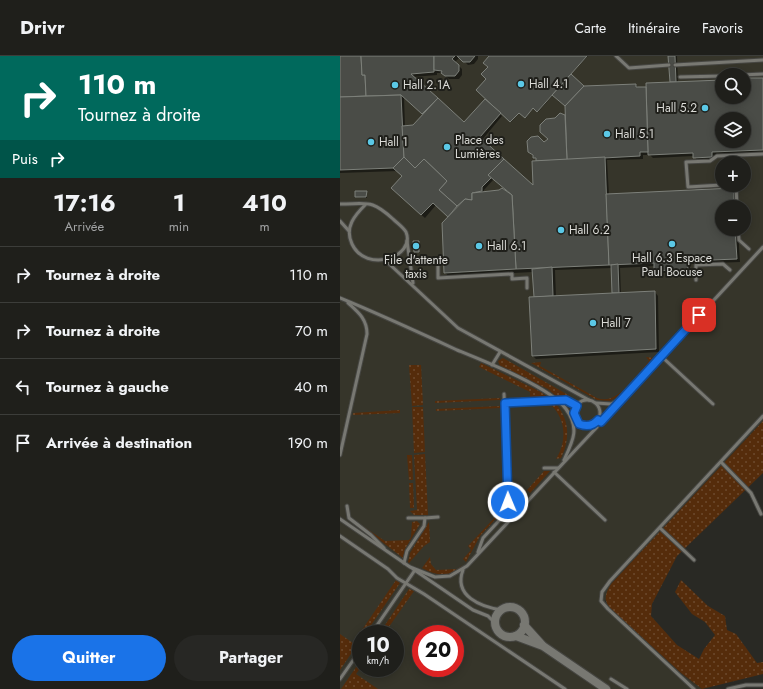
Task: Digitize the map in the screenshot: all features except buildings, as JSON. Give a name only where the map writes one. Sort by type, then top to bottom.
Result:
[{"type":"street","points":[[516,636],[520,633],[524,625],[523,616],[516,609],[511,608],[502,610],[498,614],[495,623],[499,632],[507,637],[516,636],[543,646]]},
{"type":"street","points":[[524,625],[543,646],[606,689]]},
{"type":"lane","points":[[616,56],[629,68],[669,66]]},
{"type":"lane","points":[[675,65],[763,60]]},
{"type":"lane","points":[[751,75],[763,74]]},
{"type":"lane","points":[[680,78],[715,76]]},
{"type":"lane","points":[[717,156],[763,154]]},
{"type":"lane","points":[[715,157],[710,161],[686,162],[688,187],[715,185]]},
{"type":"lane","points":[[340,204],[373,204],[404,229],[407,240],[413,285]]},
{"type":"lane","points":[[366,204],[352,221],[349,231],[351,241],[359,254],[376,261],[385,260],[398,253],[407,240]]},
{"type":"lane","points":[[340,221],[349,231]]},
{"type":"lane","points":[[739,236],[739,240],[749,249]]},
{"type":"lane","points":[[410,567],[440,577],[450,576],[464,569],[563,463],[596,425],[763,247]]},
{"type":"lane","points":[[385,260],[458,328],[589,400],[595,403],[607,405],[615,403],[632,388]]},
{"type":"lane","points":[[696,280],[696,266],[723,264],[730,270]]},
{"type":"lane","points":[[438,265],[438,278],[512,274],[512,279],[527,278],[527,288]]},
{"type":"lane","points":[[340,298],[492,365],[545,391],[557,400],[568,412],[574,427],[574,438],[563,463]]},
{"type":"lane","points":[[340,455],[367,334],[366,324],[361,315],[344,300]]},
{"type":"lane","points":[[492,365],[500,352]]},
{"type":"lane","points":[[661,356],[713,404]]},
{"type":"lane","points":[[572,390],[582,401]]},
{"type":"lane","points":[[476,555],[483,538],[507,512],[504,394]]},
{"type":"lane","points":[[505,403],[557,400],[570,401],[577,406]]},
{"type":"lane","points":[[589,400],[582,401],[577,406],[574,413],[576,421],[587,426],[596,425]]},
{"type":"lane","points":[[595,403],[600,413],[600,421]]},
{"type":"lane","points":[[694,689],[608,609],[602,601],[605,587],[763,416]]},
{"type":"lane","points":[[721,462],[750,492],[761,514]]},
{"type":"lane","points":[[544,468],[558,468]]},
{"type":"lane","points":[[554,472],[605,520]]},
{"type":"lane","points":[[347,506],[348,518],[371,534],[389,553]]},
{"type":"lane","points":[[408,518],[438,517]]},
{"type":"lane","points":[[404,563],[407,551],[424,526],[425,518]]},
{"type":"lane","points":[[340,519],[473,610],[488,616],[495,623]]},
{"type":"lane","points":[[660,528],[694,560]]},
{"type":"lane","points":[[340,536],[388,569],[406,584],[424,594],[564,689]]},
{"type":"lane","points":[[464,569],[461,583],[465,594],[477,603],[488,608],[502,610]]},
{"type":"lane","points":[[377,625],[415,570]]},
{"type":"lane","points":[[340,679],[352,662]]},
{"type":"lane","points":[[611,679],[627,689]]},
{"type":"lane","points":[[728,689],[746,685],[763,686]]},
{"type":"shaded area","points":[[340,56],[763,56],[763,421],[611,584],[605,602],[681,673],[702,689],[340,689]]},
{"type":"shaded area","points":[[646,357],[654,358],[633,380],[649,361]]},
{"type":"shaded area","points":[[503,358],[570,397],[557,397],[548,389],[500,366],[498,361]]},
{"type":"shaded area","points":[[541,362],[540,366],[597,398],[612,398],[625,389],[610,401],[597,400],[531,363]]},
{"type":"shaded area","points":[[481,363],[541,392],[548,398],[517,400],[517,397],[530,397],[530,392],[479,367]]},
{"type":"shaded area","points":[[409,365],[421,365],[423,405],[412,406]]},
{"type":"shaded area","points":[[500,398],[500,400],[435,403],[435,401]]},
{"type":"shaded area","points":[[543,404],[556,404],[561,410],[566,423],[566,444],[561,458],[556,459],[562,446],[563,438],[560,418],[552,406],[543,406]]},
{"type":"shaded area","points":[[501,406],[501,408],[436,411],[436,409]]},
{"type":"shaded area","points":[[412,407],[423,407],[425,452],[414,453]]},
{"type":"shaded area","points":[[400,410],[400,413],[353,415],[353,413]]},
{"type":"shaded area","points":[[763,421],[763,473],[677,556],[652,604],[651,616],[677,645],[699,659],[704,649],[715,635],[705,622],[692,614],[675,592],[681,580],[708,606],[725,616],[727,630],[736,634],[757,663],[763,662],[763,674],[702,689],[681,673],[609,607],[606,601],[606,596],[611,584]]},
{"type":"shaded area","points":[[425,454],[428,515],[414,515],[410,511],[417,510],[414,455]]},
{"type":"shaded area","points":[[407,455],[412,455],[413,480],[409,480]]},
{"type":"shaded area","points":[[544,471],[550,471],[530,493],[527,490]]},
{"type":"shaded area","points":[[409,483],[413,483],[414,508],[410,508]]},
{"type":"shaded area","points":[[499,502],[502,502],[501,513],[480,536],[466,562],[463,559],[471,550],[468,546],[498,514]]},
{"type":"shaded area","points":[[351,518],[385,541],[409,540],[411,537],[412,522],[417,521],[420,524],[405,549],[403,558]]},
{"type":"shaded area","points":[[429,522],[430,542],[424,546],[409,563],[410,553]]},
{"type":"shaded area","points":[[430,557],[431,564],[436,570],[457,569],[463,565],[453,572],[448,574],[433,573],[422,568]]},
{"type":"shaded area","points":[[396,580],[400,583],[371,625],[365,625]]},
{"type":"shaded area","points":[[409,589],[414,591],[390,625],[385,625]]},
{"type":"shaded area","points":[[340,634],[352,642],[352,652],[340,670]]},
{"type":"shaded area","points":[[352,673],[352,677],[360,677],[378,689],[341,689]]},
{"type":"place","name":"Hall 4.1","points":[[521,84]]},
{"type":"place","name":"Hall 2.1A","points":[[395,85]]},
{"type":"place","name":"Hall 5.2","points":[[705,108]]},
{"type":"place","name":"Hall 5.1","points":[[607,134]]},
{"type":"place","name":"Hall 1","points":[[371,142]]},
{"type":"place","name":"Place des Lumières","points":[[447,147]]},
{"type":"place","name":"Hall 6.2","points":[[561,230]]},
{"type":"place","name":"Hall 6.3 Espace Paul Bocuse","points":[[672,244]]},
{"type":"place","name":"File d'attente taxis","points":[[416,246]]},
{"type":"place","name":"Hall 6.1","points":[[479,246]]},
{"type":"place","name":"Hall 7","points":[[593,323]]},
{"type":"route","points":[[508,502],[505,403],[566,400],[577,406],[574,413],[576,421],[579,424],[583,426],[591,426],[598,420],[601,422],[699,315]]}]
